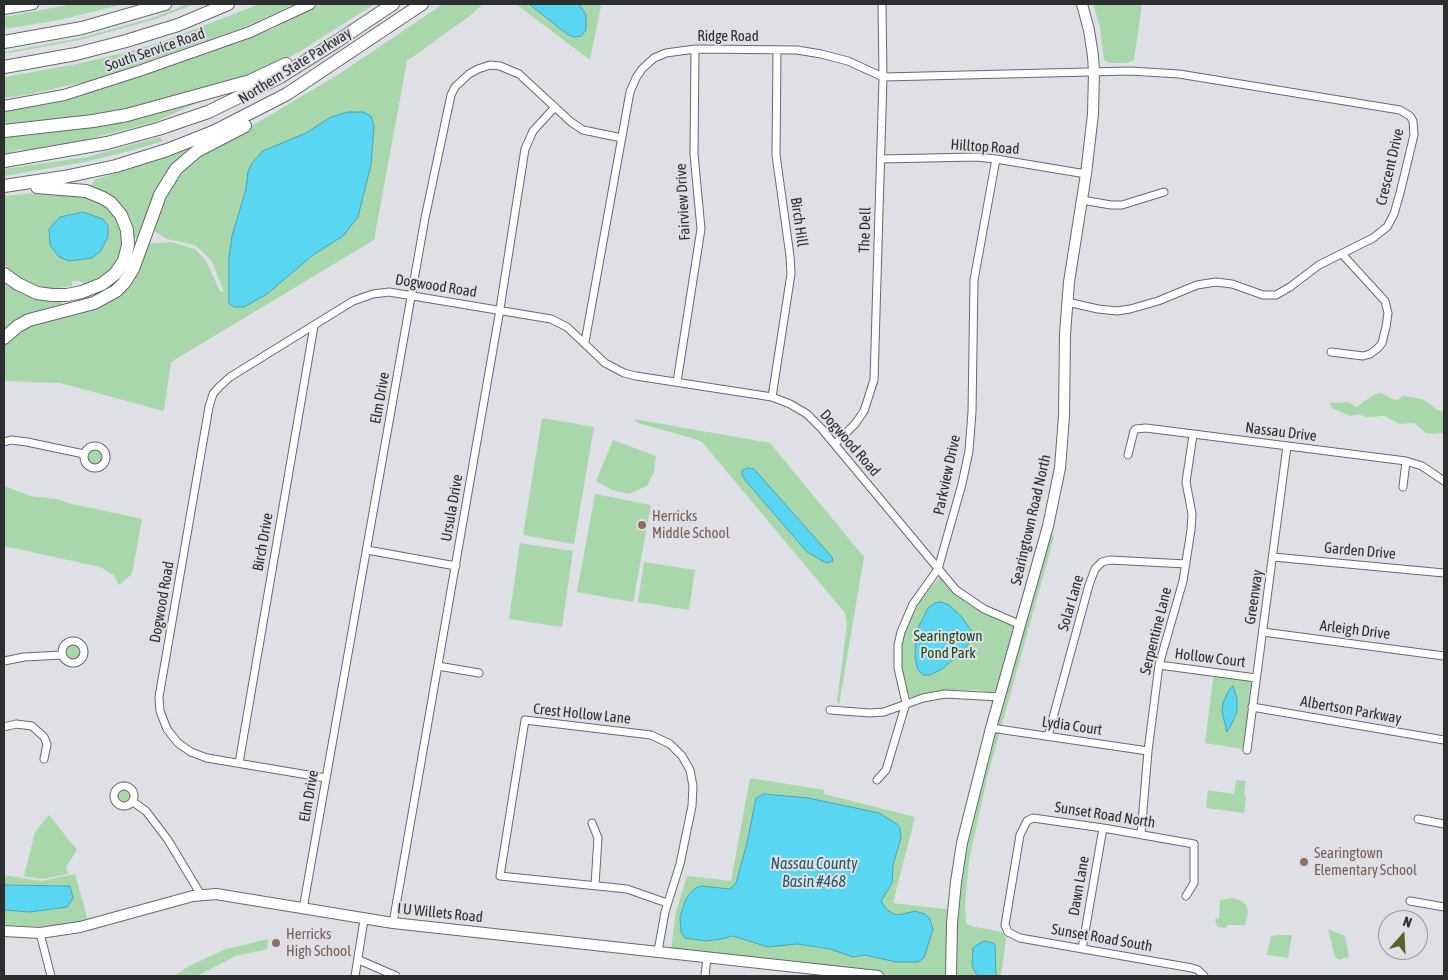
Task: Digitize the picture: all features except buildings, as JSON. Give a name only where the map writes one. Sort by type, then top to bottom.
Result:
[{"type":"highway","points":[[4,42],[82,28],[165,4]]},
{"type":"highway","points":[[4,67],[50,60],[118,44],[178,25],[228,4]]},
{"type":"highway","name":"Northern State Parkway","points":[[4,161],[107,143],[183,121],[257,90],[302,64],[393,4]]},
{"type":"highway","name":"Northern State Parkway","points":[[7,186],[91,172],[192,141],[239,120],[287,94],[422,4]]},
{"type":"highway","points":[[4,131],[110,118],[160,107],[250,81],[336,42]]},
{"type":"highway","points":[[4,338],[18,326],[29,320],[94,303],[116,291],[124,283],[132,269],[160,195],[176,169],[197,152],[256,120],[287,94]]},
{"type":"highway","points":[[4,274],[18,284],[37,293],[59,296],[82,292],[102,284],[115,274],[124,261],[128,246],[128,230],[124,219],[115,206],[103,198],[78,190],[7,186]]},
{"type":"main road","points":[[4,8],[33,4]]},
{"type":"main road","name":"South Service Road","points":[[4,106],[64,95],[130,74],[250,32],[310,4]]},
{"type":"main road","name":"Searingtown Road North","points":[[950,976],[952,923],[959,862],[972,800],[1048,526],[1060,468],[1064,416],[1067,302],[1071,262],[1086,174],[1093,114],[1094,72],[1091,39],[1082,4]]},
{"type":"main road","name":"I U Willets Road","points":[[4,932],[40,933],[80,927],[201,895],[230,896],[364,920],[878,976]]},
{"type":"street","name":"The Dell","points":[[835,444],[855,424],[864,410],[874,380],[883,77],[882,4]]},
{"type":"street","name":"Ridge Road","points":[[584,342],[630,92],[642,69],[654,58],[666,52],[695,49],[777,50],[821,54],[848,61],[883,77],[1094,72]]},
{"type":"street","name":"Fairview Drive","points":[[677,382],[701,229],[694,154],[695,49]]},
{"type":"street","name":"Birch Hill","points":[[772,397],[791,274],[776,155],[777,50]]},
{"type":"street","name":"Elm Drive","points":[[303,909],[411,295],[450,94],[468,74],[490,66],[500,66],[519,74],[571,122],[583,130],[622,138]]},
{"type":"street","name":"Crescent Drive","points":[[1067,302],[1098,309],[1130,309],[1158,301],[1197,285],[1216,282],[1232,284],[1263,295],[1276,295],[1319,265],[1380,234],[1394,214],[1414,136],[1413,121],[1406,112],[1389,108],[1179,74],[1130,71],[1094,72]]},
{"type":"street","name":"Ursula Drive","points":[[393,923],[500,310],[525,149],[533,131],[555,107]]},
{"type":"street","name":"Hilltop Road","points":[[881,159],[976,157],[1086,174]]},
{"type":"street","name":"Parkview Drive","points":[[877,780],[886,770],[906,703],[897,656],[901,632],[913,604],[938,569],[962,484],[969,451],[972,412],[974,280],[996,159]]},
{"type":"street","points":[[1082,200],[1122,205],[1164,192]]},
{"type":"street","points":[[1331,352],[1363,356],[1370,354],[1382,342],[1388,313],[1385,301],[1342,254]]},
{"type":"street","name":"Dogwood Road","points":[[326,778],[207,758],[191,752],[178,744],[167,729],[160,711],[159,697],[209,407],[213,394],[230,377],[364,296],[389,292],[556,321],[567,327],[605,363],[614,369],[636,376],[772,397],[790,404],[807,414],[835,444],[956,590],[972,602],[1021,625]]},
{"type":"street","name":"Birch Drive","points":[[239,763],[314,326]]},
{"type":"street","name":"Nassau Drive","points":[[1128,455],[1132,434],[1136,429],[1146,428],[1406,461],[1422,466],[1444,481]]},
{"type":"street","name":"Serpentine Lane","points":[[1141,834],[1148,751],[1160,665],[1183,581],[1191,530],[1192,514],[1186,482],[1193,435]]},
{"type":"street","points":[[4,442],[11,440],[27,442],[84,454]]},
{"type":"street","name":"Greenway","points":[[1247,750],[1287,446]]},
{"type":"street","points":[[1403,487],[1406,461]]},
{"type":"street","points":[[367,550],[456,566]]},
{"type":"street","name":"Garden Drive","points":[[1273,557],[1444,573]]},
{"type":"street","name":"Solar Lane","points":[[1048,736],[1089,585],[1095,570],[1102,562],[1110,560],[1186,564]]},
{"type":"street","name":"Arleigh Drive","points":[[1263,632],[1444,656]]},
{"type":"street","points":[[4,661],[24,657],[62,655]]},
{"type":"street","name":"Hollow Court","points":[[1160,665],[1256,678]]},
{"type":"street","points":[[438,666],[479,673]]},
{"type":"street","points":[[830,710],[870,713],[884,712],[906,703],[945,694],[1000,697]]},
{"type":"street","name":"Albertson Parkway","points":[[1252,707],[1444,740]]},
{"type":"street","name":"Crest Hollow Lane","points":[[658,951],[667,903],[680,864],[692,806],[693,786],[690,770],[682,756],[670,744],[651,735],[525,720],[500,876],[627,889],[667,903]]},
{"type":"street","points":[[4,727],[16,724],[32,726],[44,737],[47,744],[44,759]]},
{"type":"street","name":"Lydia Court","points":[[991,728],[1148,751]]},
{"type":"street","points":[[133,802],[146,811],[168,840],[201,895]]},
{"type":"street","name":"Sunset Road North","points":[[1005,919],[1020,834],[1027,821],[1033,818],[1194,844],[1194,883],[1186,896]]},
{"type":"street","points":[[1418,819],[1444,824]]},
{"type":"street","points":[[592,823],[598,838],[595,885]]},
{"type":"street","name":"Dawn Lane","points":[[1082,949],[1103,828]]},
{"type":"street","points":[[1410,902],[1444,907]]},
{"type":"street","name":"Sunset Road South","points":[[1005,919],[1006,929],[1013,936],[1192,968],[1198,970],[1204,976]]},
{"type":"street","points":[[355,976],[364,920]]},
{"type":"street","points":[[40,933],[51,976]]},
{"type":"street","points":[[705,976],[707,957]]},
{"type":"street","points":[[359,960],[396,976]]},
{"type":"green space","points":[[73,4],[124,4],[59,20],[4,29],[4,17]]},
{"type":"green space","points":[[188,4],[195,4],[153,20],[80,40],[4,54],[4,52],[80,38],[152,18]]},
{"type":"green space","points":[[260,4],[295,4],[242,28],[94,80],[4,98],[4,77],[77,64],[127,52],[161,42]]},
{"type":"green space","points":[[320,4],[375,4],[299,52],[259,73],[129,109],[76,118],[4,124],[4,111],[28,108],[105,87],[273,29]]},
{"type":"green space","points":[[443,4],[483,4],[471,15],[407,61],[374,240],[171,362],[164,411],[60,383],[4,381],[4,345],[15,332],[31,323],[104,303],[146,244],[171,242],[195,249],[206,261],[220,291],[224,292],[212,261],[195,245],[167,239],[152,230],[164,194],[180,171],[202,152],[240,133],[336,76]]},
{"type":"green space","points":[[516,4],[600,4],[590,60]]},
{"type":"green space","points":[[1093,4],[1142,4],[1134,60],[1127,63],[1109,63],[1104,60],[1100,27]]},
{"type":"green space","points":[[196,101],[197,103],[155,122],[64,145],[22,151],[22,149],[4,154],[4,136]]},
{"type":"green space","points":[[160,137],[163,141],[130,151],[85,162],[4,176],[4,169],[87,157]]},
{"type":"green space","points":[[188,147],[190,151],[140,238],[133,238],[127,212],[118,202],[91,187],[94,180],[160,159]]},
{"type":"green space","points":[[55,191],[103,200],[122,222],[122,253],[112,269],[103,277],[86,285],[80,281],[72,281],[72,286],[50,289],[27,282],[11,272],[4,264],[4,196]]},
{"type":"green space","points":[[4,278],[62,301],[62,308],[4,334]]},
{"type":"green space","points":[[1381,393],[1398,400],[1403,396],[1424,400],[1438,410],[1444,411],[1444,433],[1426,433],[1414,423],[1400,424],[1384,416],[1366,417],[1358,414],[1350,416],[1332,408],[1330,403],[1348,402],[1357,407],[1373,395]]},
{"type":"green space","points":[[542,418],[594,427],[574,544],[523,535]]},
{"type":"green space","points":[[634,419],[770,443],[864,557],[839,705],[837,701],[847,625],[845,613],[702,442],[638,423]]},
{"type":"green space","points":[[613,440],[656,456],[654,472],[647,486],[629,494],[612,490],[596,481]]},
{"type":"green space","points":[[95,446],[103,449],[106,457],[103,465],[95,468],[87,465],[84,457],[87,449]]},
{"type":"green space","points":[[4,486],[30,496],[57,499],[142,519],[132,574],[119,585],[114,575],[100,567],[4,546]]},
{"type":"green space","points":[[595,494],[651,505],[633,602],[577,592]]},
{"type":"green space","name":"Searingtown Pond Park","points":[[1044,534],[1054,537],[987,778],[969,861],[965,904],[966,923],[971,926],[1002,932],[1006,938],[1001,976],[892,976],[671,949],[676,912],[687,876],[731,881],[750,778],[824,790],[824,794],[915,817],[893,903],[953,910],[956,882],[1000,696],[977,690],[953,690],[910,697],[900,669],[901,641],[906,622],[915,606],[940,577],[951,590],[970,603],[1020,625]]},
{"type":"green space","points":[[520,543],[573,551],[562,627],[509,619]]},
{"type":"green space","points":[[644,562],[695,570],[689,610],[638,602]]},
{"type":"green space","points":[[73,641],[81,644],[84,652],[81,660],[73,663],[65,660],[62,652],[65,644]]},
{"type":"green space","points":[[1214,672],[1256,678],[1247,750],[1205,743]]},
{"type":"green space","points":[[1236,780],[1246,781],[1244,813],[1206,808],[1208,790],[1234,794]]},
{"type":"green space","points":[[120,786],[128,786],[134,792],[134,800],[128,806],[120,806],[114,800],[114,792]]},
{"type":"green space","points":[[49,815],[77,850],[66,867],[68,874],[42,879],[24,876],[35,832]]},
{"type":"green space","points":[[75,874],[88,920],[46,927],[4,925],[4,910],[30,912],[70,886],[4,885],[4,875],[41,881]]},
{"type":"green space","points":[[1232,898],[1242,901],[1246,905],[1248,913],[1245,925],[1228,925],[1225,928],[1217,927],[1215,919],[1219,918],[1220,900]]},
{"type":"green space","points":[[1328,929],[1345,936],[1349,957],[1339,960],[1335,957]]},
{"type":"green space","points":[[1292,935],[1288,958],[1267,955],[1271,936]]},
{"type":"green space","points":[[268,939],[267,949],[236,956],[197,976],[174,976],[189,966],[226,949]]},
{"type":"water","points":[[529,4],[579,4],[586,15],[586,30],[581,36],[574,37],[567,34]]},
{"type":"water","points":[[348,112],[363,112],[371,116],[374,126],[371,165],[358,217],[343,236],[313,255],[267,294],[244,307],[234,307],[229,303],[229,257],[232,236],[252,163],[263,151],[306,133],[331,117]]},
{"type":"water","points":[[83,212],[103,219],[108,226],[108,237],[100,252],[92,258],[69,261],[59,257],[50,245],[49,229],[60,217]]},
{"type":"water","points":[[747,468],[754,469],[832,557],[833,561],[826,563],[807,552],[745,480],[742,471]]},
{"type":"water","points":[[941,602],[949,605],[961,616],[973,633],[965,649],[942,669],[930,675],[923,675],[918,670],[915,658],[916,638],[919,626],[928,608],[935,603]]},
{"type":"water","points":[[1233,686],[1237,699],[1237,712],[1227,732],[1222,712],[1223,703]]},
{"type":"water","name":"Nassau County Basin #468","points":[[764,794],[808,798],[879,813],[897,824],[900,828],[901,838],[893,865],[892,883],[881,901],[887,910],[894,914],[899,915],[915,911],[925,914],[930,919],[933,929],[924,958],[918,962],[896,962],[865,955],[853,957],[830,949],[797,944],[768,947],[733,936],[706,941],[685,938],[681,932],[680,917],[685,901],[691,892],[701,886],[730,889],[736,883],[747,843],[756,798]]},
{"type":"water","points":[[4,885],[70,886],[73,898],[67,907],[30,912],[4,910]]},
{"type":"water","points":[[985,941],[995,945],[996,976],[977,976],[972,965],[973,948]]},
{"type":"place","name":"Herricks Middle School","points":[[642,525]]},
{"type":"place","name":"Searingtown Elementary School","points":[[1304,862]]},
{"type":"place","name":"Herricks High School","points":[[276,943]]}]
